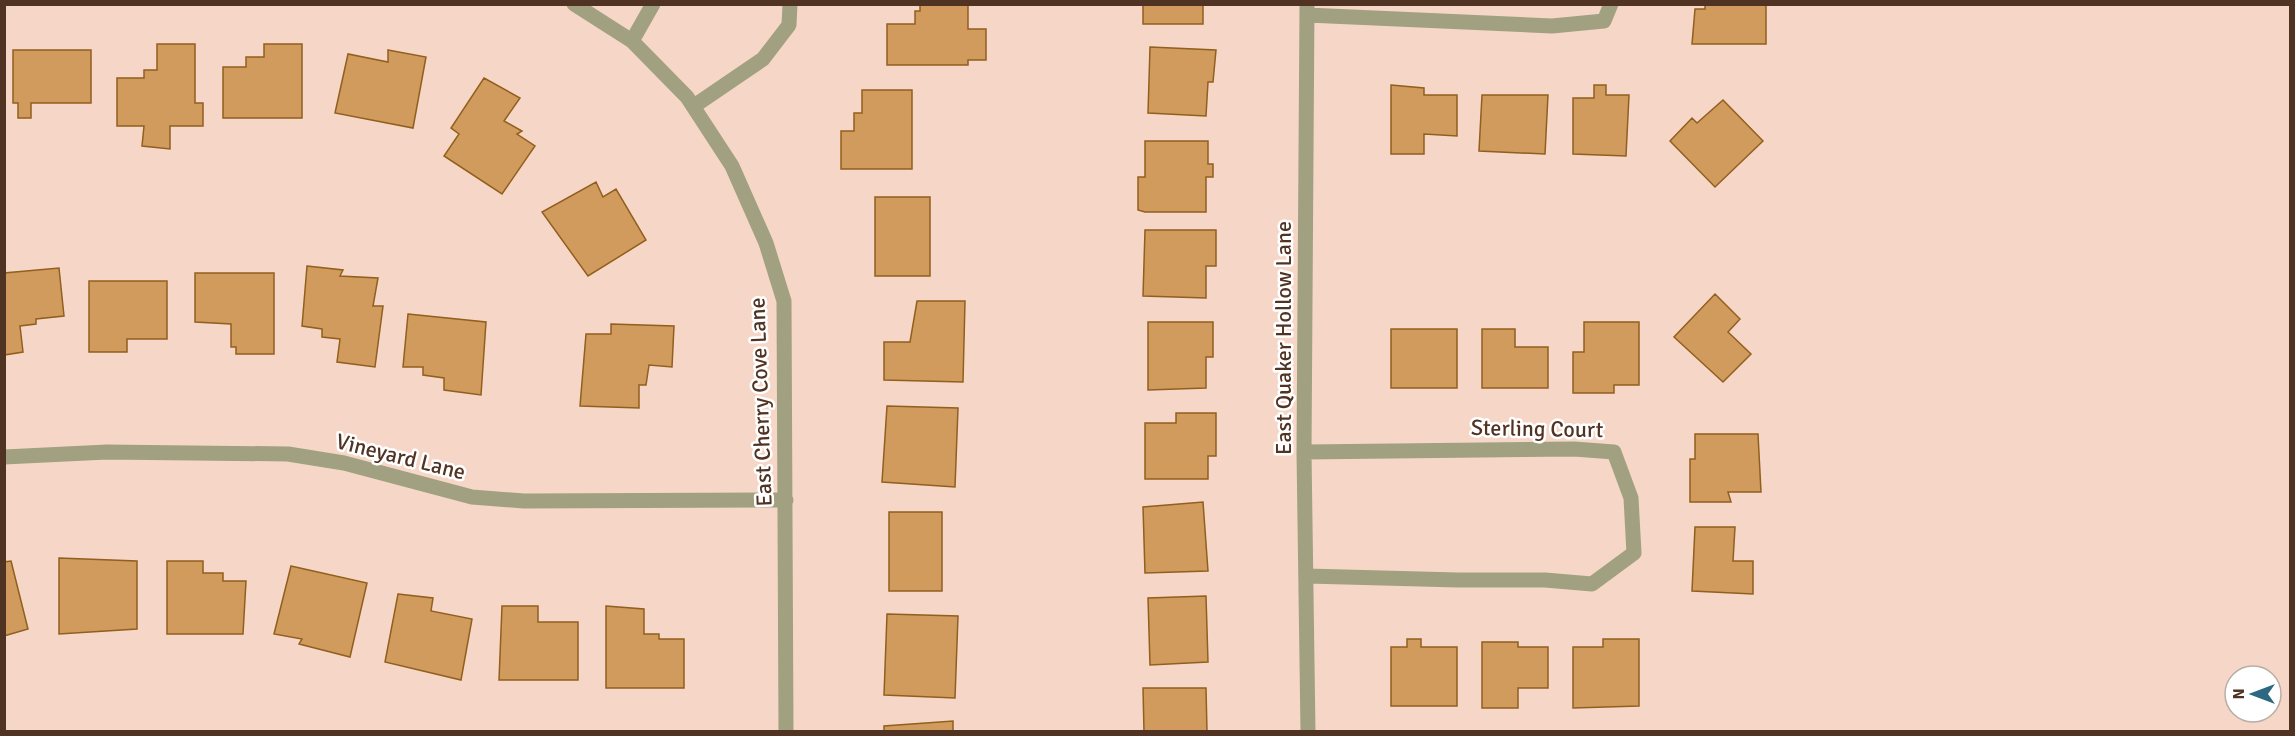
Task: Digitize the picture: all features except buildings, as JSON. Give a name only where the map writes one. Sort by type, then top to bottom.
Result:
[{"type":"street","name":"East Cherry Cove Lane","points":[[574,4],[632,41],[694,106],[732,166],[766,243],[784,301],[786,732]]},
{"type":"street","points":[[632,41],[653,4]]},
{"type":"street","points":[[694,106],[763,59],[789,24],[790,4]]},
{"type":"street","points":[[1307,10],[1552,26],[1604,21],[1611,4]]},
{"type":"street","name":"East Quaker Hollow Lane","points":[[1307,10],[1304,452],[1308,732]]},
{"type":"street","name":"Sterling Court","points":[[1304,452],[1574,449],[1614,452],[1631,498],[1634,554],[1592,584],[1545,579],[1458,580],[1307,576]]},
{"type":"street","name":"Vineyard Lane","points":[[4,456],[107,452],[288,454],[344,463],[472,496],[514,500],[786,500]]}]
